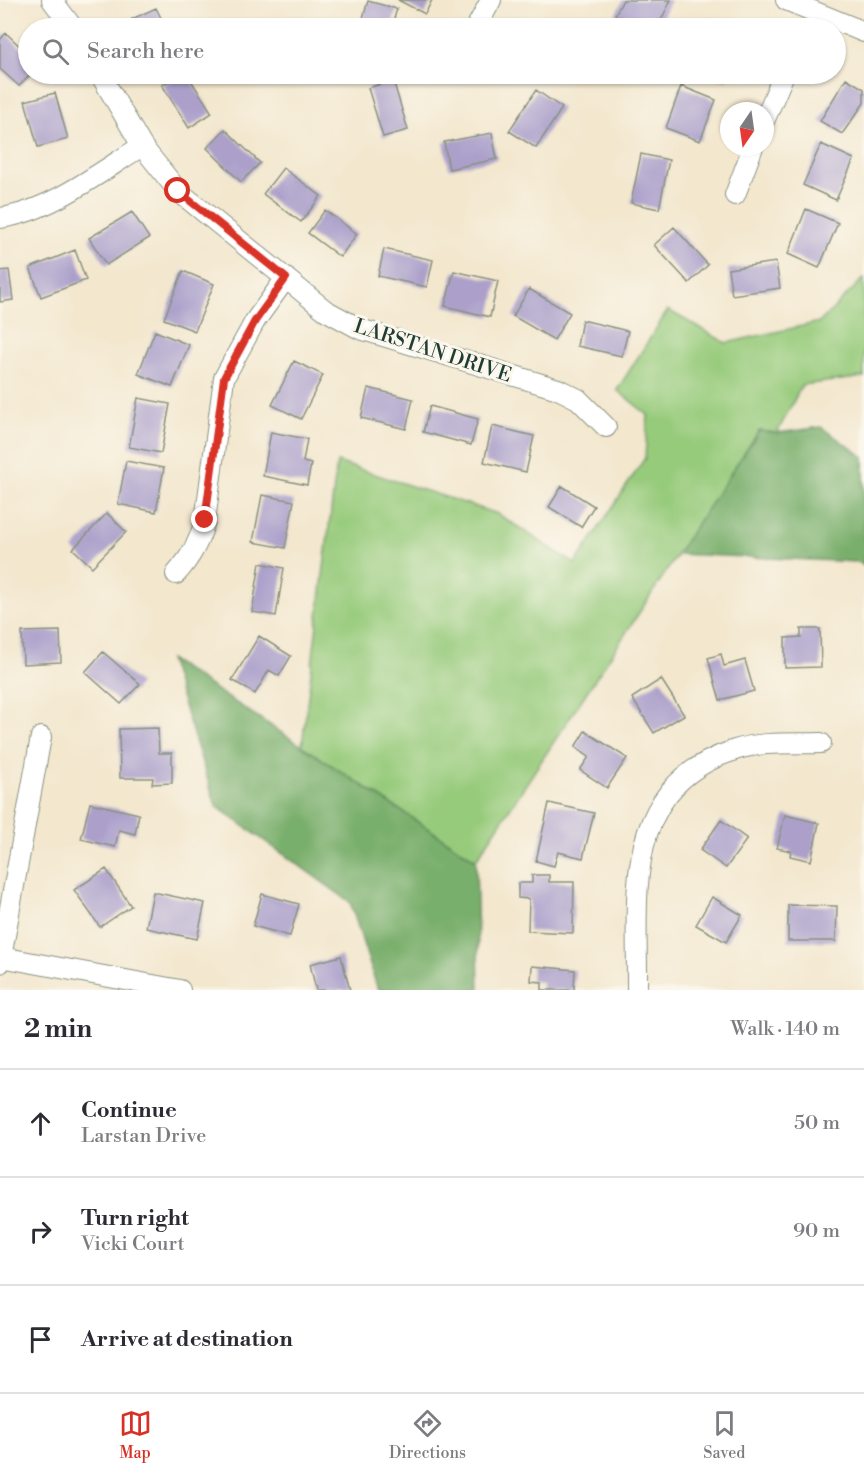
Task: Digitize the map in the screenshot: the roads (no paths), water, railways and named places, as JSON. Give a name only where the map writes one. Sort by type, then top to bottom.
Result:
[{"type":"street","points":[[52,0],[66,18]]},
{"type":"street","points":[[481,18],[490,0]]},
{"type":"street","points":[[786,0],[824,18]]},
{"type":"street","points":[[846,26],[864,32]]},
{"type":"street","name":"LARSTAN DRIVE","points":[[106,84],[142,146],[178,191],[325,310],[360,329],[558,390],[578,399],[606,427]]},
{"type":"street","points":[[772,102],[780,84]]},
{"type":"street","points":[[0,218],[28,212],[49,202],[142,146]]},
{"type":"street","points":[[735,195],[750,156]]},
{"type":"street","points":[[176,574],[195,549],[205,520],[224,378],[255,321],[286,278]]},
{"type":"street","points":[[40,737],[1,960],[180,990]]},
{"type":"street","points":[[637,990],[638,864],[645,836],[667,797],[691,772],[712,759],[735,750],[757,745],[821,743]]}]
